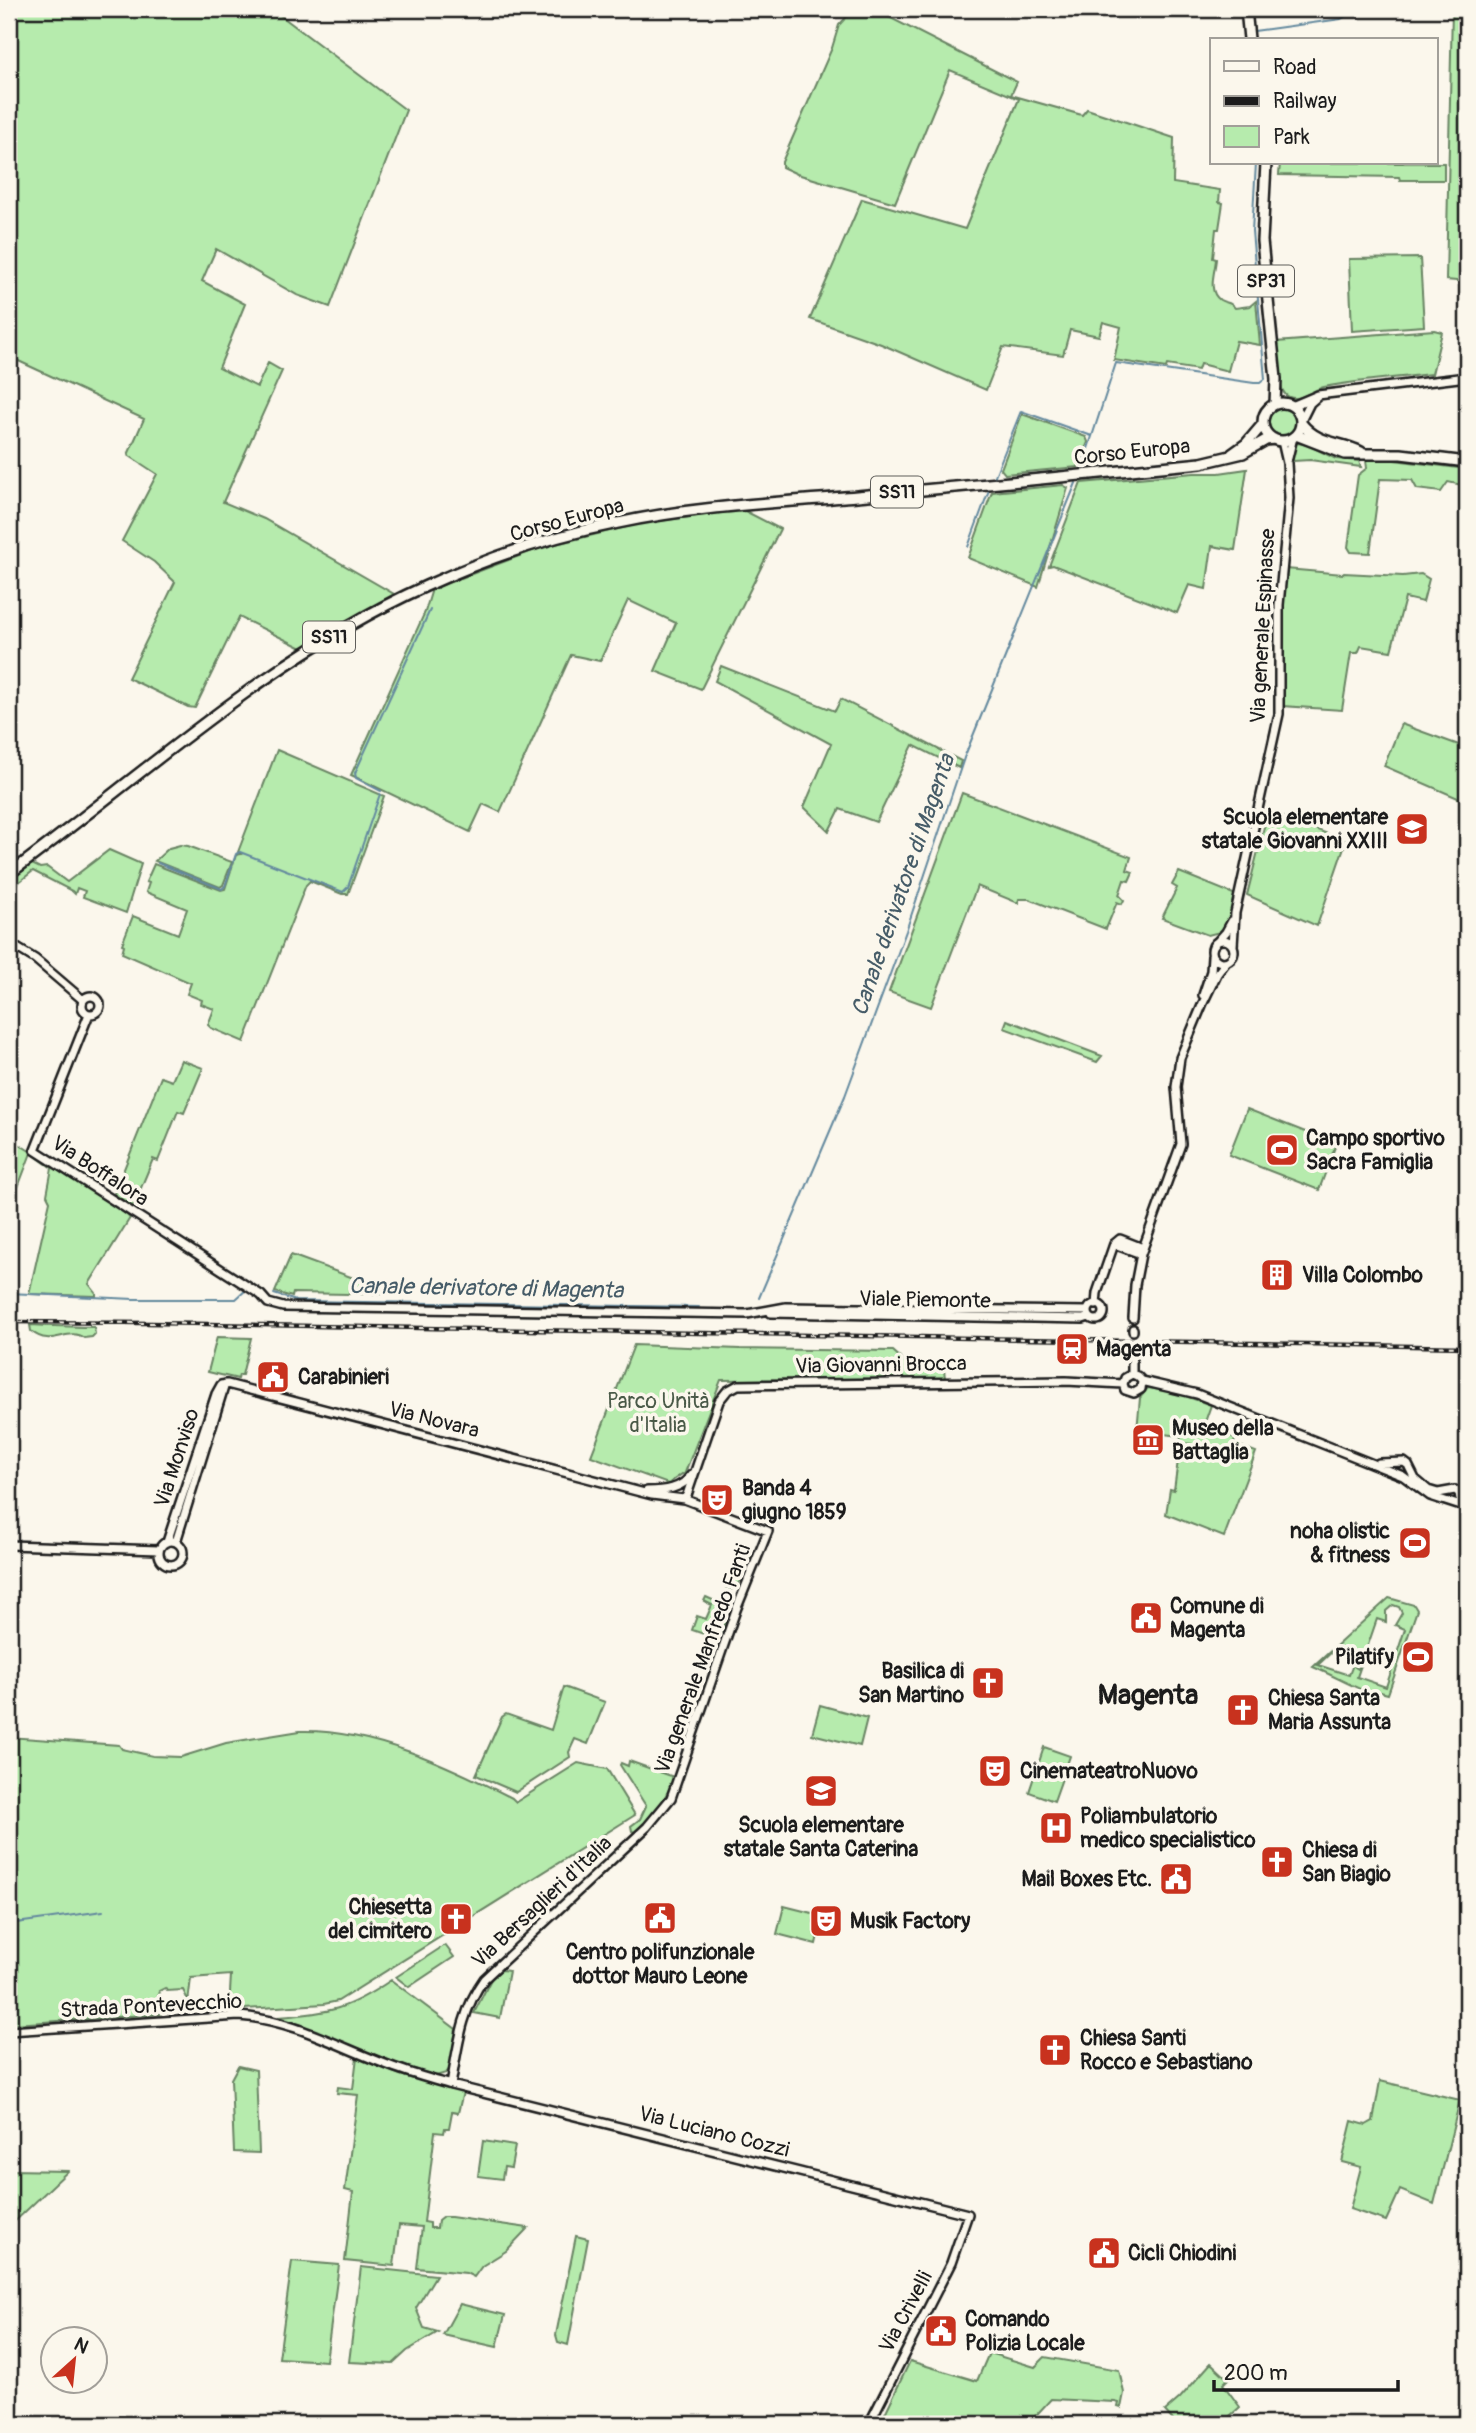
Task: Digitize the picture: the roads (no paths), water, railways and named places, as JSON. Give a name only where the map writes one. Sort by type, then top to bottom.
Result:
[{"type":"main road","points":[[1246,9],[1250,38]]},
{"type":"main road","name":"SP31","points":[[1266,164],[1262,241],[1276,379],[1275,404]]},
{"type":"main road","name":"SP31","points":[[1276,379],[1281,394],[1291,405]]},
{"type":"main road","points":[[1363,453],[1310,433],[1291,405],[1275,404],[1265,413],[1265,430],[1278,440],[1294,436],[1345,454],[1401,454],[1467,462]]},
{"type":"main road","points":[[1294,436],[1301,422]]},
{"type":"main road","points":[[1228,457],[1245,444],[1263,424]]},
{"type":"main road","name":"Corso Europa","points":[[9,874],[251,690],[327,638],[424,586],[500,556],[594,528],[646,517],[732,506],[1201,463],[1243,453],[1266,440],[1278,440]]},
{"type":"street","points":[[1291,405],[1330,393],[1467,377]]},
{"type":"street","points":[[1301,422],[1310,403],[1318,395]]},
{"type":"street","name":"Via generale Espinasse","points":[[1133,1318],[1135,1285],[1142,1251],[1181,1144],[1176,1073],[1217,974],[1234,956],[1235,913],[1279,714],[1279,605],[1288,506],[1287,463],[1294,436]]},
{"type":"street","name":"Via generale Espinasse","points":[[1278,440],[1287,463]]},
{"type":"street","name":"Via generale Espinasse","points":[[1203,1003],[1211,971],[1212,948],[1226,932],[1235,913]]},
{"type":"street","points":[[1216,942],[1223,940],[1233,946]]},
{"type":"street","points":[[9,943],[36,959],[83,1000]]},
{"type":"street","points":[[1212,954],[1216,960],[1226,962]]},
{"type":"street","points":[[91,996],[99,1001],[98,1011],[89,1014],[82,1008],[83,1000],[91,996]]},
{"type":"street","name":"Via Boffalora","points":[[89,1014],[35,1150],[261,1295],[268,1303]]},
{"type":"street","points":[[1096,1305],[1097,1293],[1114,1244],[1120,1239],[1142,1251]]},
{"type":"street","name":"Viale Piemonte","points":[[268,1303],[283,1307],[760,1312],[817,1316],[1083,1319],[1089,1314]]},
{"type":"street","points":[[1091,1306],[1102,1308],[1102,1316],[1097,1320],[1089,1314],[1091,1306]]},
{"type":"street","points":[[1132,1349],[1132,1374]]},
{"type":"street","points":[[1132,1374],[1142,1381],[1198,1394],[1403,1473]]},
{"type":"street","points":[[1132,1374],[1125,1378],[1125,1390],[1134,1393],[1141,1389],[1142,1381]]},
{"type":"street","name":"Via Giovanni Brocca","points":[[685,1497],[719,1401],[727,1391],[738,1385],[1066,1381],[1123,1384]]},
{"type":"street","name":"Via Novara","points":[[223,1385],[665,1498],[685,1497]]},
{"type":"street","name":"Via Monviso","points":[[167,1542],[216,1394],[223,1385]]},
{"type":"street","name":"Via Monviso","points":[[176,1542],[223,1385]]},
{"type":"street","points":[[1371,1462],[1404,1462],[1403,1473]]},
{"type":"street","points":[[1396,1463],[1395,1470],[1403,1473],[1424,1493],[1467,1506]]},
{"type":"street","name":"Via Giovanni Brocca","points":[[678,1486],[695,1470]]},
{"type":"street","points":[[678,1486],[685,1497],[674,1491],[678,1486]]},
{"type":"street","name":"Via Novara","points":[[639,1491],[664,1490],[678,1486]]},
{"type":"street","name":"Via generale Manfredo Fanti","points":[[671,1798],[736,1610],[768,1531],[685,1497]]},
{"type":"street","points":[[9,1545],[159,1550],[167,1542],[176,1542],[182,1548],[183,1555],[177,1564],[171,1566],[162,1562],[159,1550]]},
{"type":"street","name":"Via Bersaglieri d'Italia","points":[[452,2085],[462,2022],[484,1979],[647,1828],[671,1798]]},
{"type":"street","name":"Strada Pontevecchio","points":[[9,2031],[239,2016],[262,2018],[398,2069],[452,2085]]},
{"type":"street","name":"Via Luciano Cozzi","points":[[452,2085],[968,2214]]},
{"type":"street","name":"Via Crivelli","points":[[869,2424],[951,2263],[968,2214]]},
{"type":"waterway","name":"Canale derivatore di Magenta","points":[[1254,31],[1341,19],[1346,16],[1347,9]]},
{"type":"waterway","name":"Canale derivatore di Magenta","points":[[1081,470],[1116,363],[1254,383],[1265,379],[1252,231],[1256,164]]},
{"type":"waterway","points":[[994,478],[1021,411],[1092,436]]},
{"type":"waterway","name":"Canale derivatore di Magenta","points":[[759,1298],[845,1096],[906,931],[964,758],[1076,483]]},
{"type":"waterway","points":[[968,547],[989,490]]},
{"type":"waterway","points":[[381,791],[356,778],[355,773],[430,610]]},
{"type":"waterway","points":[[158,863],[222,889],[236,854],[240,852],[343,892],[348,887],[380,794]]},
{"type":"waterway","name":"Canale derivatore di Magenta","points":[[9,1293],[134,1299],[236,1299],[246,1290]]},
{"type":"waterway","name":"Canale derivatore di Magenta","points":[[274,1294],[296,1301],[699,1307]]},
{"type":"waterway","points":[[9,1924],[103,1911]]},
{"type":"tunnel","points":[[1132,1349],[1133,1331]]},
{"type":"railway","points":[[9,1322],[1467,1347]]},
{"type":"place","name":"Scuola elementare statale Giovanni XXIII","points":[[1412,829]]},
{"type":"place","name":"Campo sportivo Sacra Famiglia","points":[[1282,1150]]},
{"type":"place","name":"Villa Colombo","points":[[1277,1275]]},
{"type":"place","name":"Magenta","points":[[1072,1349]]},
{"type":"place","name":"Carabinieri","points":[[273,1377]]},
{"type":"place","name":"Museo della Battaglia","points":[[1148,1440]]},
{"type":"place","name":"Banda 4 giugno 1859","points":[[717,1500]]},
{"type":"place","name":"noha olistic & fitness","points":[[1415,1543]]},
{"type":"place","name":"Comune di Magenta","points":[[1146,1618]]},
{"type":"place","name":"Pilatify","points":[[1418,1657]]},
{"type":"place","name":"Basilica di San Martino","points":[[988,1683]]},
{"type":"place","name":"Chiesa Santa Maria Assunta","points":[[1243,1710]]},
{"type":"place","name":"CinemateatroNuovo","points":[[995,1771]]},
{"type":"place","name":"Scuola elementare statale Santa Caterina","points":[[821,1791]]},
{"type":"place","name":"Poliambulatorio medico specialistico","points":[[1056,1828]]},
{"type":"place","name":"Chiesa di San Biagio","points":[[1277,1862]]},
{"type":"place","name":"Mail Boxes Etc.","points":[[1176,1879]]},
{"type":"place","name":"Centro polifunzionale dottor Mauro Leone","points":[[660,1918]]},
{"type":"place","name":"Chiesetta del cimitero","points":[[456,1919]]},
{"type":"place","name":"Musik Factory","points":[[826,1921]]},
{"type":"place","name":"Chiesa Santi Rocco e Sebastiano","points":[[1055,2050]]},
{"type":"place","name":"Cicli Chiodini","points":[[1104,2253]]},
{"type":"place","name":"Comando Polizia Locale","points":[[941,2331]]},
{"type":"district","name":"Magenta","points":[[1148,1695]]},
{"type":"park label","name":"Parco Unità d'Italia","points":[[658,1413]]}]
